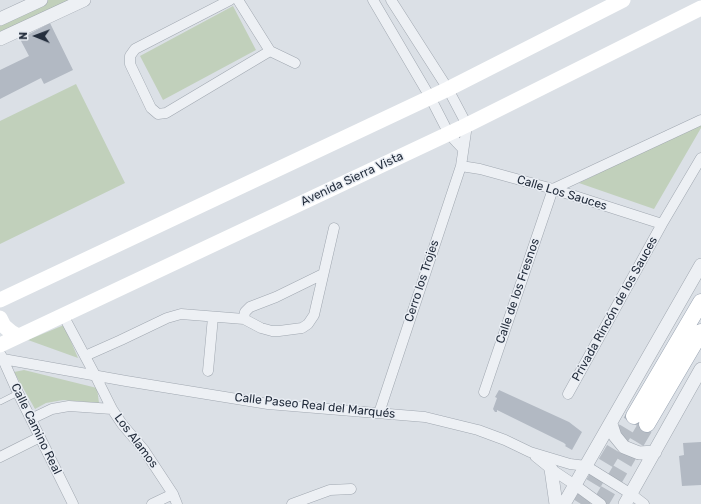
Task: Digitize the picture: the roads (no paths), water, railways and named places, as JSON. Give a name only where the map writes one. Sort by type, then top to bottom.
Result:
[{"type":"main road","points":[[0,300],[430,97],[448,90],[623,0]]},
{"type":"main road","name":"Avenida Sierra Vista","points":[[1,352],[18,336],[449,134],[701,8]]},
{"type":"main road","points":[[701,302],[640,420],[701,332]]},
{"type":"main road","points":[[0,318],[4,326],[18,336]]},
{"type":"street","points":[[0,19],[41,0]]},
{"type":"street","points":[[0,39],[84,0]]},
{"type":"street","points":[[230,0],[135,49],[130,56],[130,64],[151,108],[158,114],[166,113],[270,51]]},
{"type":"street","points":[[238,0],[270,51],[295,63]]},
{"type":"street","points":[[463,148],[449,134],[430,97],[376,4],[392,0],[448,90],[467,125]]},
{"type":"street","points":[[553,189],[701,120]]},
{"type":"street","name":"Cerro los Trojes","points":[[378,413],[461,166],[467,125]]},
{"type":"street","name":"Privada Rincón de los Sauces","points":[[568,394],[662,224],[701,158]]},
{"type":"street","name":"Calle Los Sauces","points":[[461,166],[480,169],[553,189],[662,224]]},
{"type":"street","name":"Calle de los Fresnos","points":[[484,392],[553,189]]},
{"type":"street","points":[[85,356],[167,318],[181,314],[244,319],[261,328],[279,331],[302,328],[308,324],[314,315],[334,228]]},
{"type":"street","points":[[564,504],[701,266]]},
{"type":"street","points":[[244,319],[245,312],[250,307],[276,297],[323,274]]},
{"type":"street","points":[[63,315],[96,375],[112,409]]},
{"type":"street","points":[[208,371],[213,317]]},
{"type":"street","name":"Calle Paseo Real del Marqués","points":[[1,352],[126,381],[268,404],[425,417],[478,430],[505,440],[555,465],[575,485],[601,504]]},
{"type":"street","name":"Calle Camino Real","points":[[1,352],[18,393],[73,504]]},
{"type":"street","points":[[628,499],[701,369]]},
{"type":"street","name":"Los Alamos","points":[[31,419],[52,409],[69,406],[112,409],[122,424],[144,450],[173,494],[177,504]]},
{"type":"street","points":[[611,424],[615,436],[624,447],[639,453],[655,452]]},
{"type":"street","points":[[0,457],[40,437]]},
{"type":"street","points":[[556,504],[555,465],[570,464],[586,466],[628,499],[644,504]]},
{"type":"street","points":[[292,504],[330,490],[351,489]]},
{"type":"street","points":[[152,504],[173,494]]},
{"type":"lane","points":[[0,402],[18,393]]},
{"type":"tunnel","points":[[581,504],[634,416]]},
{"type":"tunnel","points":[[600,504],[647,424]]}]
